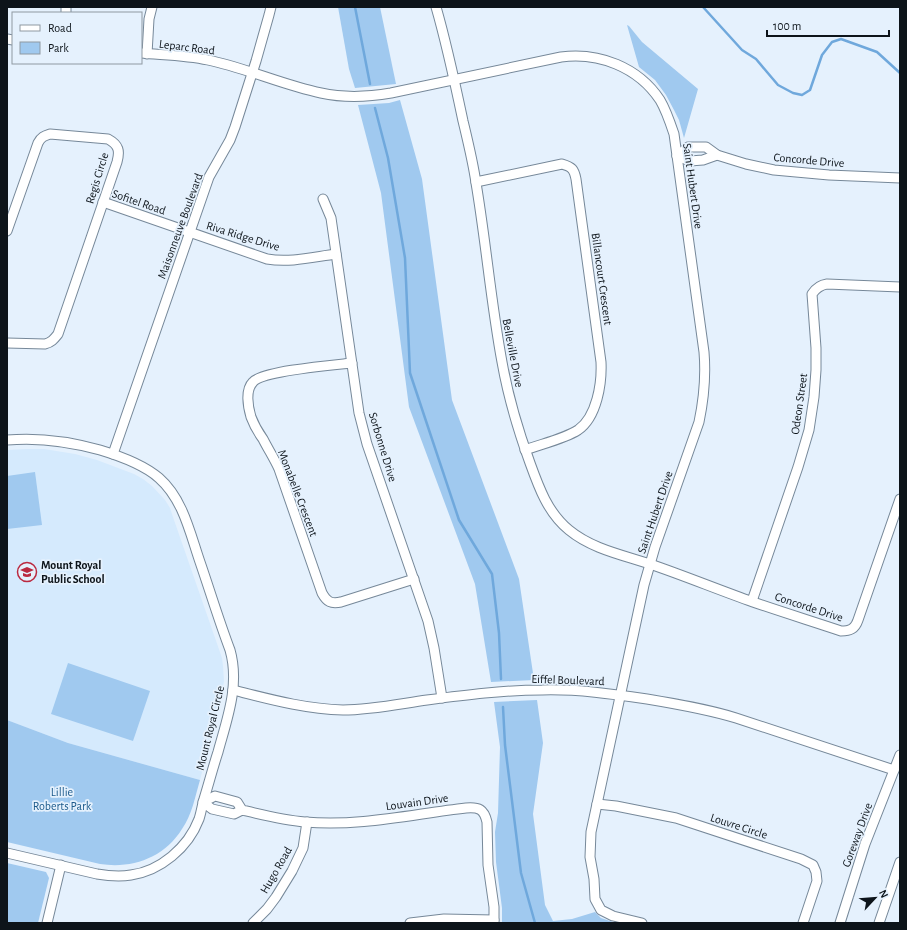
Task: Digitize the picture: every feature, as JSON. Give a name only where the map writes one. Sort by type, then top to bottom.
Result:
[{"type":"street","points":[[144,54],[152,7]]},
{"type":"street","name":"Maisonneuve Boulevard","points":[[113,454],[209,177],[230,140],[235,127],[269,16],[270,7]]},
{"type":"street","name":"Belleville Drive","points":[[436,7],[454,80],[476,182],[494,320],[510,401],[525,450],[538,484],[546,504],[555,516],[563,525],[582,539],[596,546],[650,564]]},
{"type":"street","name":"Leparc Road","points":[[144,54],[190,57],[207,60],[252,73]]},
{"type":"street","name":"Saint Hubert Drive","points":[[252,73],[323,94],[360,97],[383,95],[569,56],[590,57],[624,67],[647,84],[660,100],[671,123],[674,134],[704,352],[705,382],[698,422],[655,547],[644,585],[621,695]]},
{"type":"street","name":"Regis Circle","points":[[7,231],[40,138],[50,134],[108,139],[118,148],[117,162],[58,334],[50,343],[45,344],[7,343]]},
{"type":"street","name":"Concorde Drive","points":[[677,156],[688,147],[706,147],[717,155],[746,164],[774,170],[829,175],[900,178]]},
{"type":"street","points":[[677,156],[690,161],[703,160],[717,155]]},
{"type":"street","name":"Billancourt Crescent","points":[[476,182],[562,164],[570,167],[574,172],[576,179],[601,362],[600,386],[594,407],[579,429],[570,434],[525,450]]},
{"type":"street","name":"Sorbonne Drive","points":[[323,199],[331,218],[359,413],[363,429],[428,621],[442,698]]},
{"type":"street","name":"Sofitel Road","points":[[103,202],[190,232]]},
{"type":"street","name":"Riva Ridge Drive","points":[[190,232],[267,259],[278,261],[336,254]]},
{"type":"street","name":"Odeon Street","points":[[752,601],[798,467],[809,430],[816,370],[812,294],[820,286],[827,284],[900,287]]},
{"type":"street","name":"Monabelle Crescent","points":[[352,363],[284,372],[258,378],[253,381],[250,387],[248,401],[251,416],[279,469],[325,599],[335,603],[414,579]]},
{"type":"street","name":"Mount Royal Circle","points":[[7,440],[29,438],[65,441],[113,454],[143,467],[159,478],[167,486],[180,506],[230,650],[234,670],[233,690],[230,704],[198,820],[182,846],[166,861],[146,871],[132,875],[109,876],[61,866],[7,852]]},
{"type":"street","name":"Concorde Drive","points":[[650,564],[841,631],[851,630],[856,625],[858,620],[900,499]]},
{"type":"street","name":"Eiffel Boulevard","points":[[233,690],[289,704],[343,710],[515,691],[549,690],[621,695],[684,705],[720,713],[894,770]]},
{"type":"street","points":[[621,695],[591,832],[590,857],[594,879],[595,899],[601,910],[613,916],[642,923]]},
{"type":"street","name":"Goreway Drive","points":[[840,923],[865,844],[900,755]]},
{"type":"street","name":"Louvain Drive","points":[[242,810],[237,802],[215,796],[204,802],[212,809],[234,814],[242,810],[268,817],[306,822],[338,823],[359,822],[460,808],[477,808],[485,815],[488,865],[494,906],[494,922]]},
{"type":"street","name":"Louvre Circle","points":[[597,804],[616,806],[676,818],[801,859],[813,865],[816,872],[817,881],[802,923]]},
{"type":"street","name":"Hugo Road","points":[[253,923],[267,909],[292,871],[303,848],[306,822]]},
{"type":"street","points":[[879,923],[900,862]]},
{"type":"street","points":[[47,923],[61,866]]},
{"type":"street","points":[[410,923],[444,919],[494,922]]},
{"type":"shaded area","points":[[44,449],[75,454],[97,460],[134,474],[152,486],[170,508],[222,658],[223,666],[224,681],[221,698],[200,780],[68,743],[7,720],[7,450]]},
{"type":"green space","points":[[338,7],[380,7],[396,84],[355,88],[349,69]]},
{"type":"green space","points":[[627,25],[642,42],[698,89],[684,138],[679,120],[666,95],[655,80],[639,67]]},
{"type":"green space","points":[[400,100],[422,179],[452,400],[519,579],[534,680],[491,682],[475,584],[409,407],[381,193],[358,105],[389,103]]},
{"type":"green space","points":[[35,472],[42,525],[7,529],[7,476]]},
{"type":"green space","points":[[68,663],[150,691],[133,741],[51,714]]},
{"type":"green space","points":[[537,700],[543,743],[533,814],[545,905],[553,921],[572,919],[595,912],[601,918],[616,923],[502,923],[502,908],[496,862],[495,832],[498,813],[500,747],[494,702]]},
{"type":"green space","name":"Lillie Roberts Park","points":[[7,720],[68,743],[200,780],[193,806],[185,824],[175,839],[157,854],[135,863],[124,865],[100,864],[7,842]]},
{"type":"green space","points":[[7,863],[46,872],[49,878],[38,923],[7,923]]},
{"type":"waterway","points":[[355,7],[370,84]]},
{"type":"waterway","points":[[703,7],[742,50],[756,59],[778,85],[793,93],[802,95],[810,90],[822,55],[832,42],[841,39],[877,52],[900,73]]},
{"type":"waterway","points":[[375,108],[388,158],[405,258],[410,373],[459,520],[492,574],[499,633],[501,679]]},
{"type":"waterway","points":[[503,707],[505,745],[521,873],[535,923]]},
{"type":"place","name":"Mount Royal Public School","points":[[27,572]]}]
